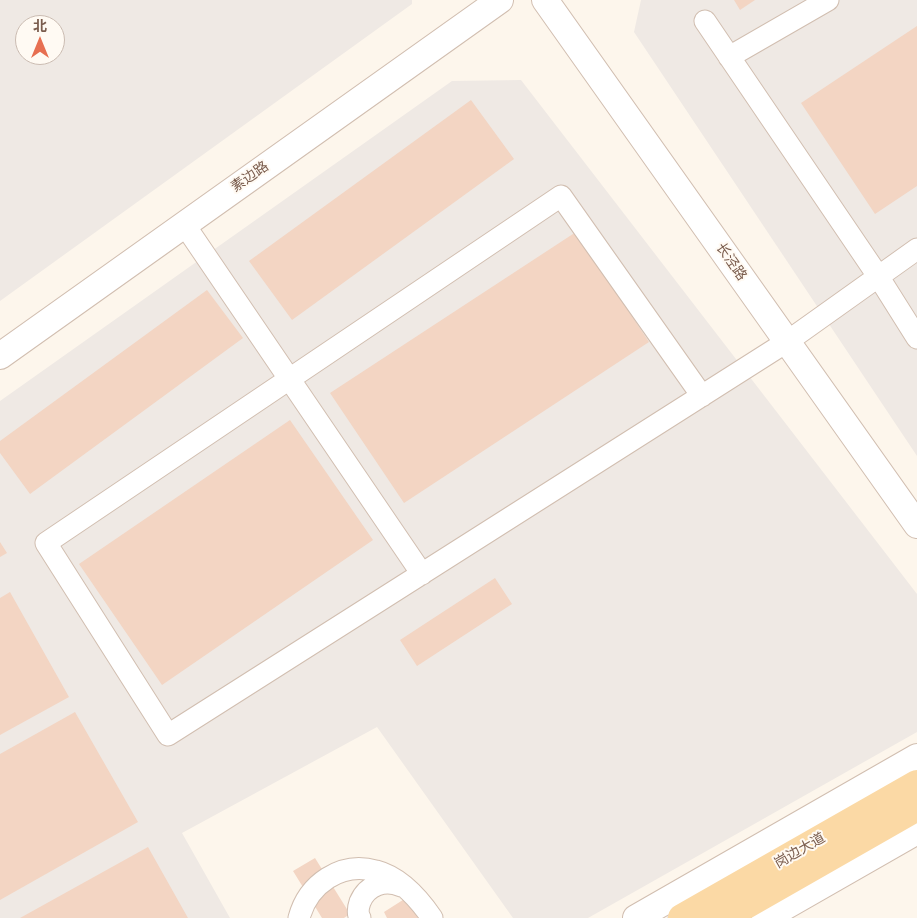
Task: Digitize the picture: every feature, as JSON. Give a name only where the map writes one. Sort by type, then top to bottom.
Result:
[{"type":"main road","name":"岗边大道","points":[[682,918],[917,784]]},
{"type":"main road","name":"岗边大道","points":[[722,918],[917,807]]},
{"type":"street","name":"素边路","points":[[0,356],[500,0]]},
{"type":"street","name":"长泾路","points":[[545,0],[917,525]]},
{"type":"street","points":[[729,57],[828,0]]},
{"type":"street","points":[[705,21],[878,276],[917,338]]},
{"type":"street","points":[[702,396],[561,196],[46,543],[168,735],[422,574],[702,396],[788,341],[917,249]]},
{"type":"street","points":[[184,224],[422,574]]},
{"type":"street","points":[[636,918],[917,757]]},
{"type":"street","points":[[765,918],[917,832]]},
{"type":"street","points":[[299,918],[302,908],[313,890],[331,876],[342,871],[354,869],[378,871],[406,888],[432,918]]},
{"type":"street","points":[[360,918],[358,914],[362,898],[374,886],[390,883],[406,888]]},
{"type":"shaded area","points":[[0,0],[412,0],[412,4],[0,301]]},
{"type":"shaded area","points":[[641,0],[917,0],[917,456],[634,32]]},
{"type":"shaded area","points":[[521,80],[917,594],[917,732],[588,918],[513,918],[377,727],[182,833],[230,918],[0,918],[0,401],[452,81]]},
{"type":"building","points":[[734,0],[755,0],[740,10]]},
{"type":"building","points":[[917,26],[917,186],[875,214],[801,103]]},
{"type":"building","points":[[471,100],[514,159],[292,320],[249,261]]},
{"type":"building","points":[[576,232],[649,342],[404,503],[330,393]]},
{"type":"building","points":[[207,290],[243,338],[30,494],[0,453],[0,441]]},
{"type":"building","points":[[290,420],[373,540],[162,685],[79,564]]},
{"type":"building","points":[[0,542],[7,553],[0,557]]},
{"type":"building","points":[[495,578],[512,604],[417,666],[400,640]]},
{"type":"building","points":[[10,592],[69,697],[0,735],[0,598]]},
{"type":"building","points":[[75,712],[138,822],[0,900],[0,754]]},
{"type":"building","points":[[148,847],[188,918],[20,918]]},
{"type":"building","points":[[315,858],[350,914],[344,918],[322,918],[293,871]]},
{"type":"building","points":[[406,898],[418,918],[387,918],[384,912]]}]
